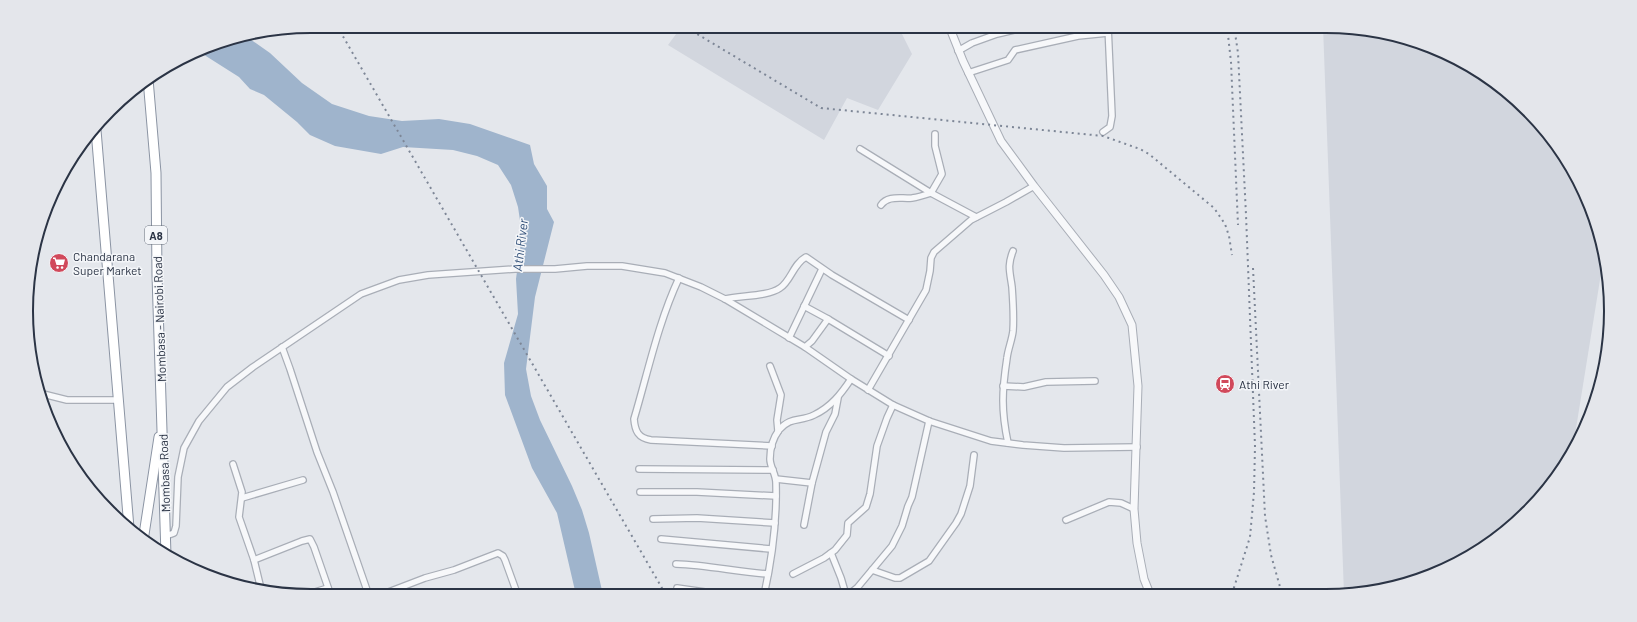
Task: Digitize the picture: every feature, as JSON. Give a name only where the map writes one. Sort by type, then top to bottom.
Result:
[{"type":"highway","name":"Mombasa - Nairobi Road","points":[[149,86],[156,173],[157,275],[162,391]]},
{"type":"highway","points":[[96,135],[117,400],[128,520]]},
{"type":"highway","name":"Mombasa Road","points":[[162,391],[166,548]]},
{"type":"highway","points":[[144,533],[163,415]]},
{"type":"street","points":[[952,33],[958,51],[995,131],[1034,186],[1104,275],[1119,297],[1132,325],[1138,386],[1134,508],[1137,543],[1144,579],[1148,589]]},
{"type":"street","points":[[958,51],[1001,33]]},
{"type":"street","points":[[968,73],[1008,60],[1014,50],[1078,36],[1108,33],[1111,61],[1112,116],[1110,127],[1103,132]]},
{"type":"street","points":[[881,205],[884,200],[911,198],[931,193],[942,174],[935,146],[935,134]]},
{"type":"street","points":[[860,149],[931,193],[976,217]]},
{"type":"street","points":[[868,390],[926,290],[932,256],[952,236],[976,217],[1003,204],[1034,186]]},
{"type":"street","points":[[1008,443],[1002,413],[1003,386],[1007,356],[1013,332],[1012,287],[1009,275],[1009,263],[1012,251]]},
{"type":"street","points":[[725,299],[764,294],[779,289],[800,262],[806,257],[822,269],[909,320]]},
{"type":"street","points":[[166,536],[174,533],[176,526],[178,477],[184,448],[191,433],[207,410],[228,386],[239,376],[361,294],[392,283],[428,275],[587,266],[622,266],[665,273],[701,287],[725,299],[805,347],[851,379],[893,405],[929,421],[991,441],[1064,448],[1137,448]]},
{"type":"street","points":[[790,338],[822,269]]},
{"type":"street","points":[[679,278],[666,310],[636,411],[634,419],[636,432],[643,438],[651,440],[772,446]]},
{"type":"street","points":[[804,306],[889,356]]},
{"type":"street","points":[[805,347],[828,319]]},
{"type":"street","points":[[282,347],[317,452],[333,492],[367,589]]},
{"type":"street","points":[[770,366],[780,395],[777,420],[778,431]]},
{"type":"street","points":[[765,589],[772,549],[776,496],[776,478],[770,459],[772,446],[778,431],[790,421],[813,416],[823,410],[839,397],[851,379]]},
{"type":"street","points":[[1003,386],[1024,387],[1046,382],[1095,381]]},
{"type":"street","points":[[46,395],[66,400],[117,400]]},
{"type":"street","points":[[804,525],[812,483],[826,432],[835,414],[839,397]]},
{"type":"street","points":[[793,574],[831,553],[847,535],[848,523],[863,510],[868,502],[877,446],[893,405]]},
{"type":"street","points":[[856,589],[892,546],[902,526],[912,497],[929,421]]},
{"type":"street","points":[[872,570],[895,578],[900,578],[929,561],[961,514],[970,486],[974,455]]},
{"type":"street","points":[[233,464],[242,498],[239,516],[261,585]]},
{"type":"street","points":[[638,469],[773,470]]},
{"type":"street","points":[[776,478],[812,483]]},
{"type":"street","points":[[242,498],[303,480]]},
{"type":"street","points":[[640,492],[697,492],[776,496]]},
{"type":"street","points":[[1066,520],[1109,502],[1121,503],[1134,508]]},
{"type":"street","points":[[653,519],[697,518],[775,522]]},
{"type":"street","points":[[661,539],[772,549]]},
{"type":"street","points":[[254,560],[302,540],[310,540],[328,588],[325,589]]},
{"type":"street","points":[[396,589],[425,578],[454,570],[498,553],[503,556],[505,560],[515,589]]},
{"type":"street","points":[[831,553],[845,589]]},
{"type":"street","points":[[676,564],[717,566],[728,569],[768,574]]},
{"type":"street","points":[[677,588],[684,589]]},
{"type":"shaded area","points":[[677,33],[902,33],[912,54],[878,110],[847,98],[824,140],[668,45]]},
{"type":"shaded area","points":[[1323,33],[1362,35],[1398,42],[1432,54],[1449,62],[1465,70],[1495,90],[1523,114],[1547,142],[1567,172],[1583,205],[1595,239],[1601,271],[1575,434],[1567,450],[1547,480],[1523,508],[1495,532],[1465,552],[1432,568],[1398,580],[1362,587],[1344,588]]},
{"type":"water","points":[[251,39],[270,53],[302,83],[332,104],[369,116],[402,121],[439,119],[470,124],[530,145],[534,164],[547,186],[547,209],[554,222],[535,297],[526,369],[531,396],[540,420],[582,510],[589,533],[602,589],[575,589],[557,513],[532,468],[505,395],[504,363],[518,314],[516,279],[522,234],[518,207],[511,185],[498,165],[477,156],[453,150],[403,147],[381,154],[335,146],[310,135],[297,122],[264,95],[250,89],[239,77],[204,55]]},
{"type":"railway","points":[[341,33],[663,589]]},
{"type":"railway","points":[[695,33],[821,108],[1103,136],[1140,149],[1149,154],[1214,208],[1225,224],[1229,236],[1232,255]]},
{"type":"railway","points":[[1228,33],[1231,62],[1238,225]]},
{"type":"railway","points":[[1234,589],[1250,537],[1254,492],[1255,446],[1246,215],[1238,53],[1235,33]]},
{"type":"railway","points":[[1253,268],[1265,516],[1271,555],[1281,589]]},
{"type":"place","name":"Chandarana Super Market","points":[[59,263]]},
{"type":"place","name":"Athi River","points":[[1225,384]]}]
